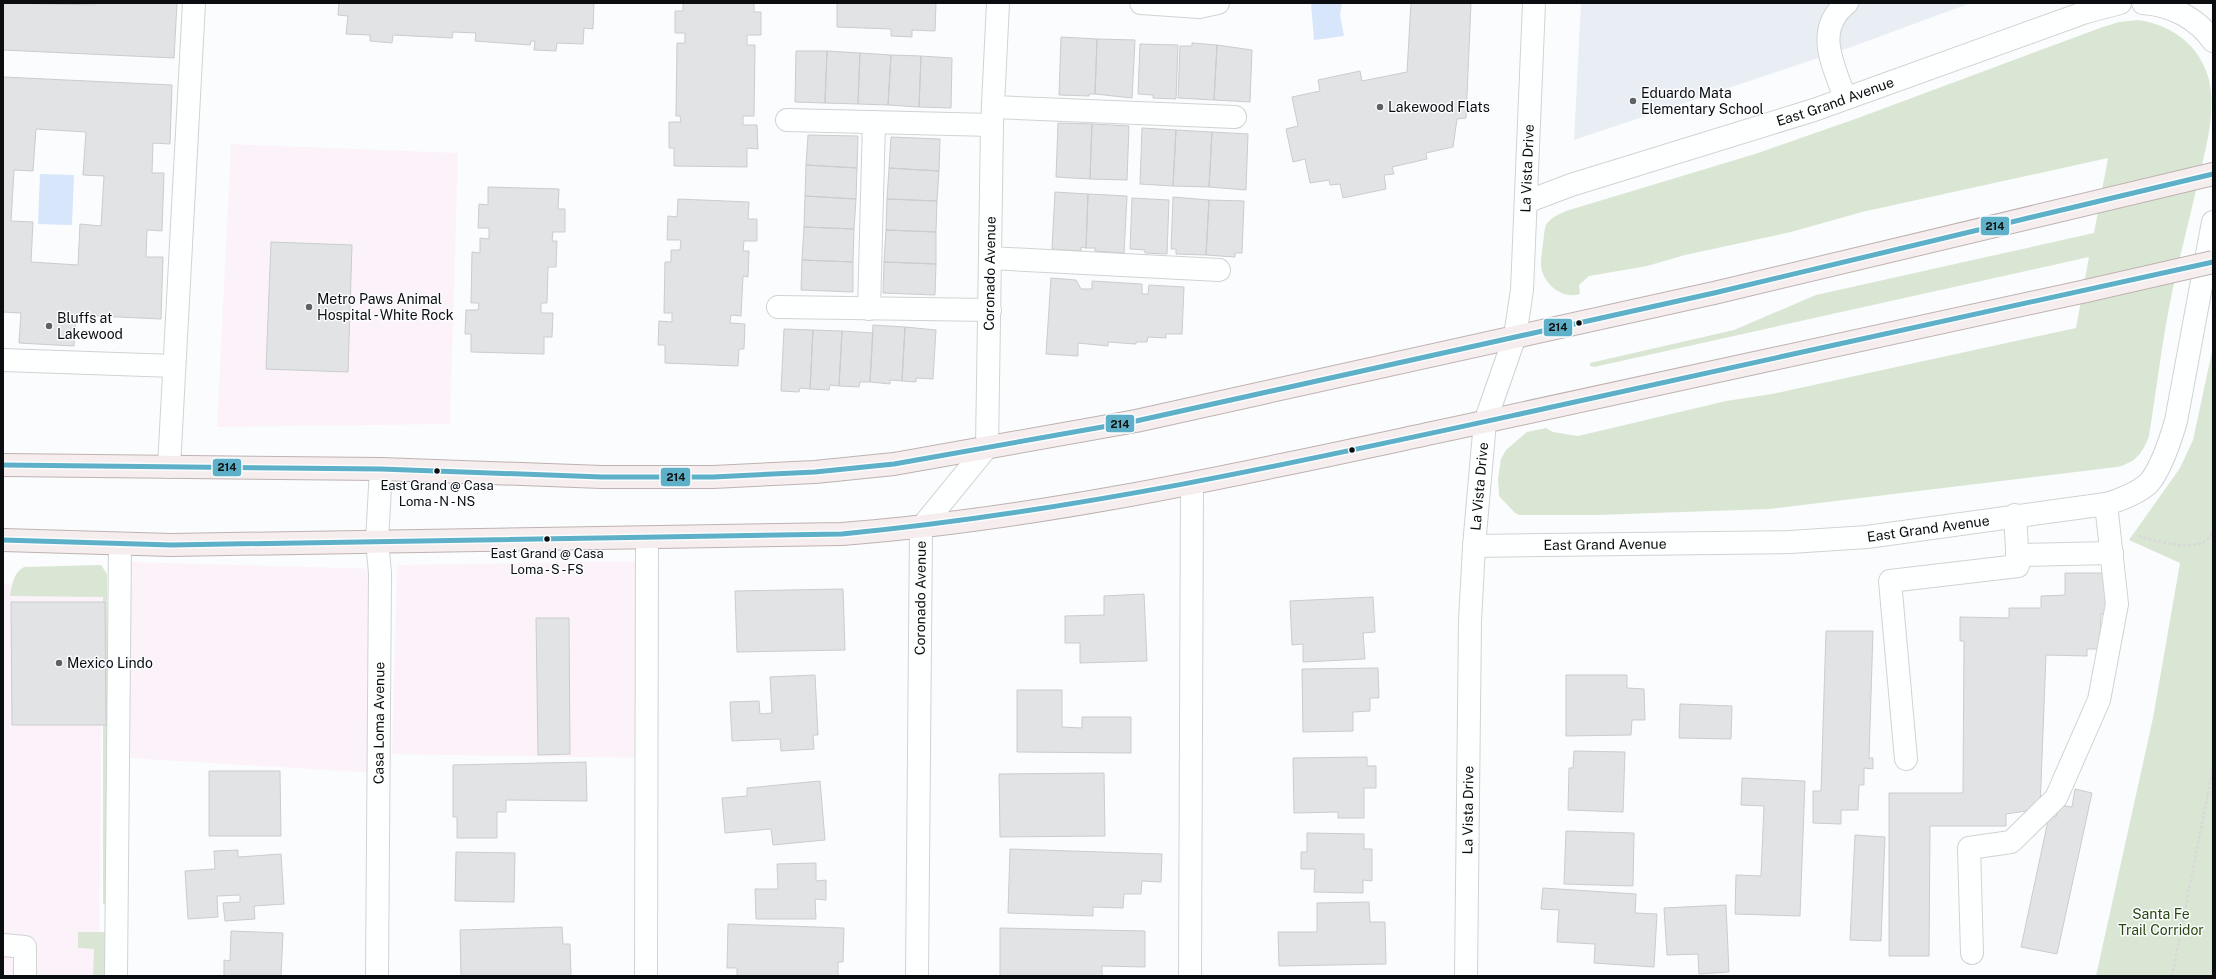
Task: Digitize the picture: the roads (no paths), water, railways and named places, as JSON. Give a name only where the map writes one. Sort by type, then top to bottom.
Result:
[{"type":"main road","points":[[3,465],[381,470],[602,477],[712,477],[815,472],[894,464],[1136,421],[1714,293],[2106,198],[2213,174]]},
{"type":"main road","points":[[3,540],[120,545],[842,534],[921,528],[1054,510],[1192,484],[1484,422],[2213,262]]},
{"type":"street","points":[[169,467],[194,3]]},
{"type":"street","name":"Coronado Avenue","points":[[917,976],[921,528],[987,447],[993,116],[998,3]]},
{"type":"street","points":[[1141,3],[1199,7],[1218,3]]},
{"type":"street","name":"La Vista Drive","points":[[1466,976],[1470,621],[1474,546],[1484,422],[1515,336],[1522,290],[1534,3]]},
{"type":"street","points":[[1845,98],[1828,47],[1828,33],[1833,19],[1847,3]]},
{"type":"street","name":"East Grand Avenue","points":[[1526,202],[1555,190],[1845,98],[2086,12],[2120,3]]},
{"type":"street","points":[[2143,3],[2168,7],[2189,17],[2207,32],[2213,41]]},
{"type":"street","points":[[787,120],[874,122],[993,116],[1235,117]]},
{"type":"street","points":[[869,309],[874,122]]},
{"type":"street","name":"East Grand Avenue","points":[[1474,546],[1790,542],[1867,536],[2106,504],[2124,499],[2148,483],[2163,457],[2170,440],[2177,413],[2213,222]]},
{"type":"street","points":[[990,258],[1219,270]]},
{"type":"street","points":[[778,307],[990,310]]},
{"type":"street","points":[[3,360],[174,366]]},
{"type":"street","name":"Casa Loma Avenue","points":[[376,976],[380,573],[377,541],[381,470]]},
{"type":"street","points":[[1190,976],[1192,484]]},
{"type":"street","points":[[1972,953],[1969,848],[2011,842],[2056,798],[2098,700],[2117,604],[2106,504]]},
{"type":"street","points":[[1906,759],[1890,581],[2018,566],[2015,515]]},
{"type":"street","points":[[646,976],[647,538]]},
{"type":"street","points":[[2017,555],[2110,543]]},
{"type":"street","points":[[116,976],[120,545]]},
{"type":"street","points":[[3,945],[25,946],[25,976]]},
{"type":"water","points":[[1311,3],[1342,3],[1340,15],[1344,36],[1314,40]]},
{"type":"water","points":[[40,174],[74,175],[72,225],[38,224]]},
{"type":"place","name":"Eduardo Mata Elementary School","points":[[1633,101]]},
{"type":"place","name":"Lakewood Flats","points":[[1380,107]]},
{"type":"place","name":"Metro Paws Animal Hospital - White Rock","points":[[309,307]]},
{"type":"place","name":"Bluffs at Lakewood","points":[[49,326]]},
{"type":"place","name":"East Grand @ Casa Loma - N - NS","points":[[437,471]]},
{"type":"place","name":"East Grand @ Casa Loma - S - FS","points":[[547,539]]},
{"type":"place","name":"Mexico Lindo","points":[[59,663]]},
{"type":"park label","name":"Santa Fe Trail Corridor","points":[[2161,922]]}]
